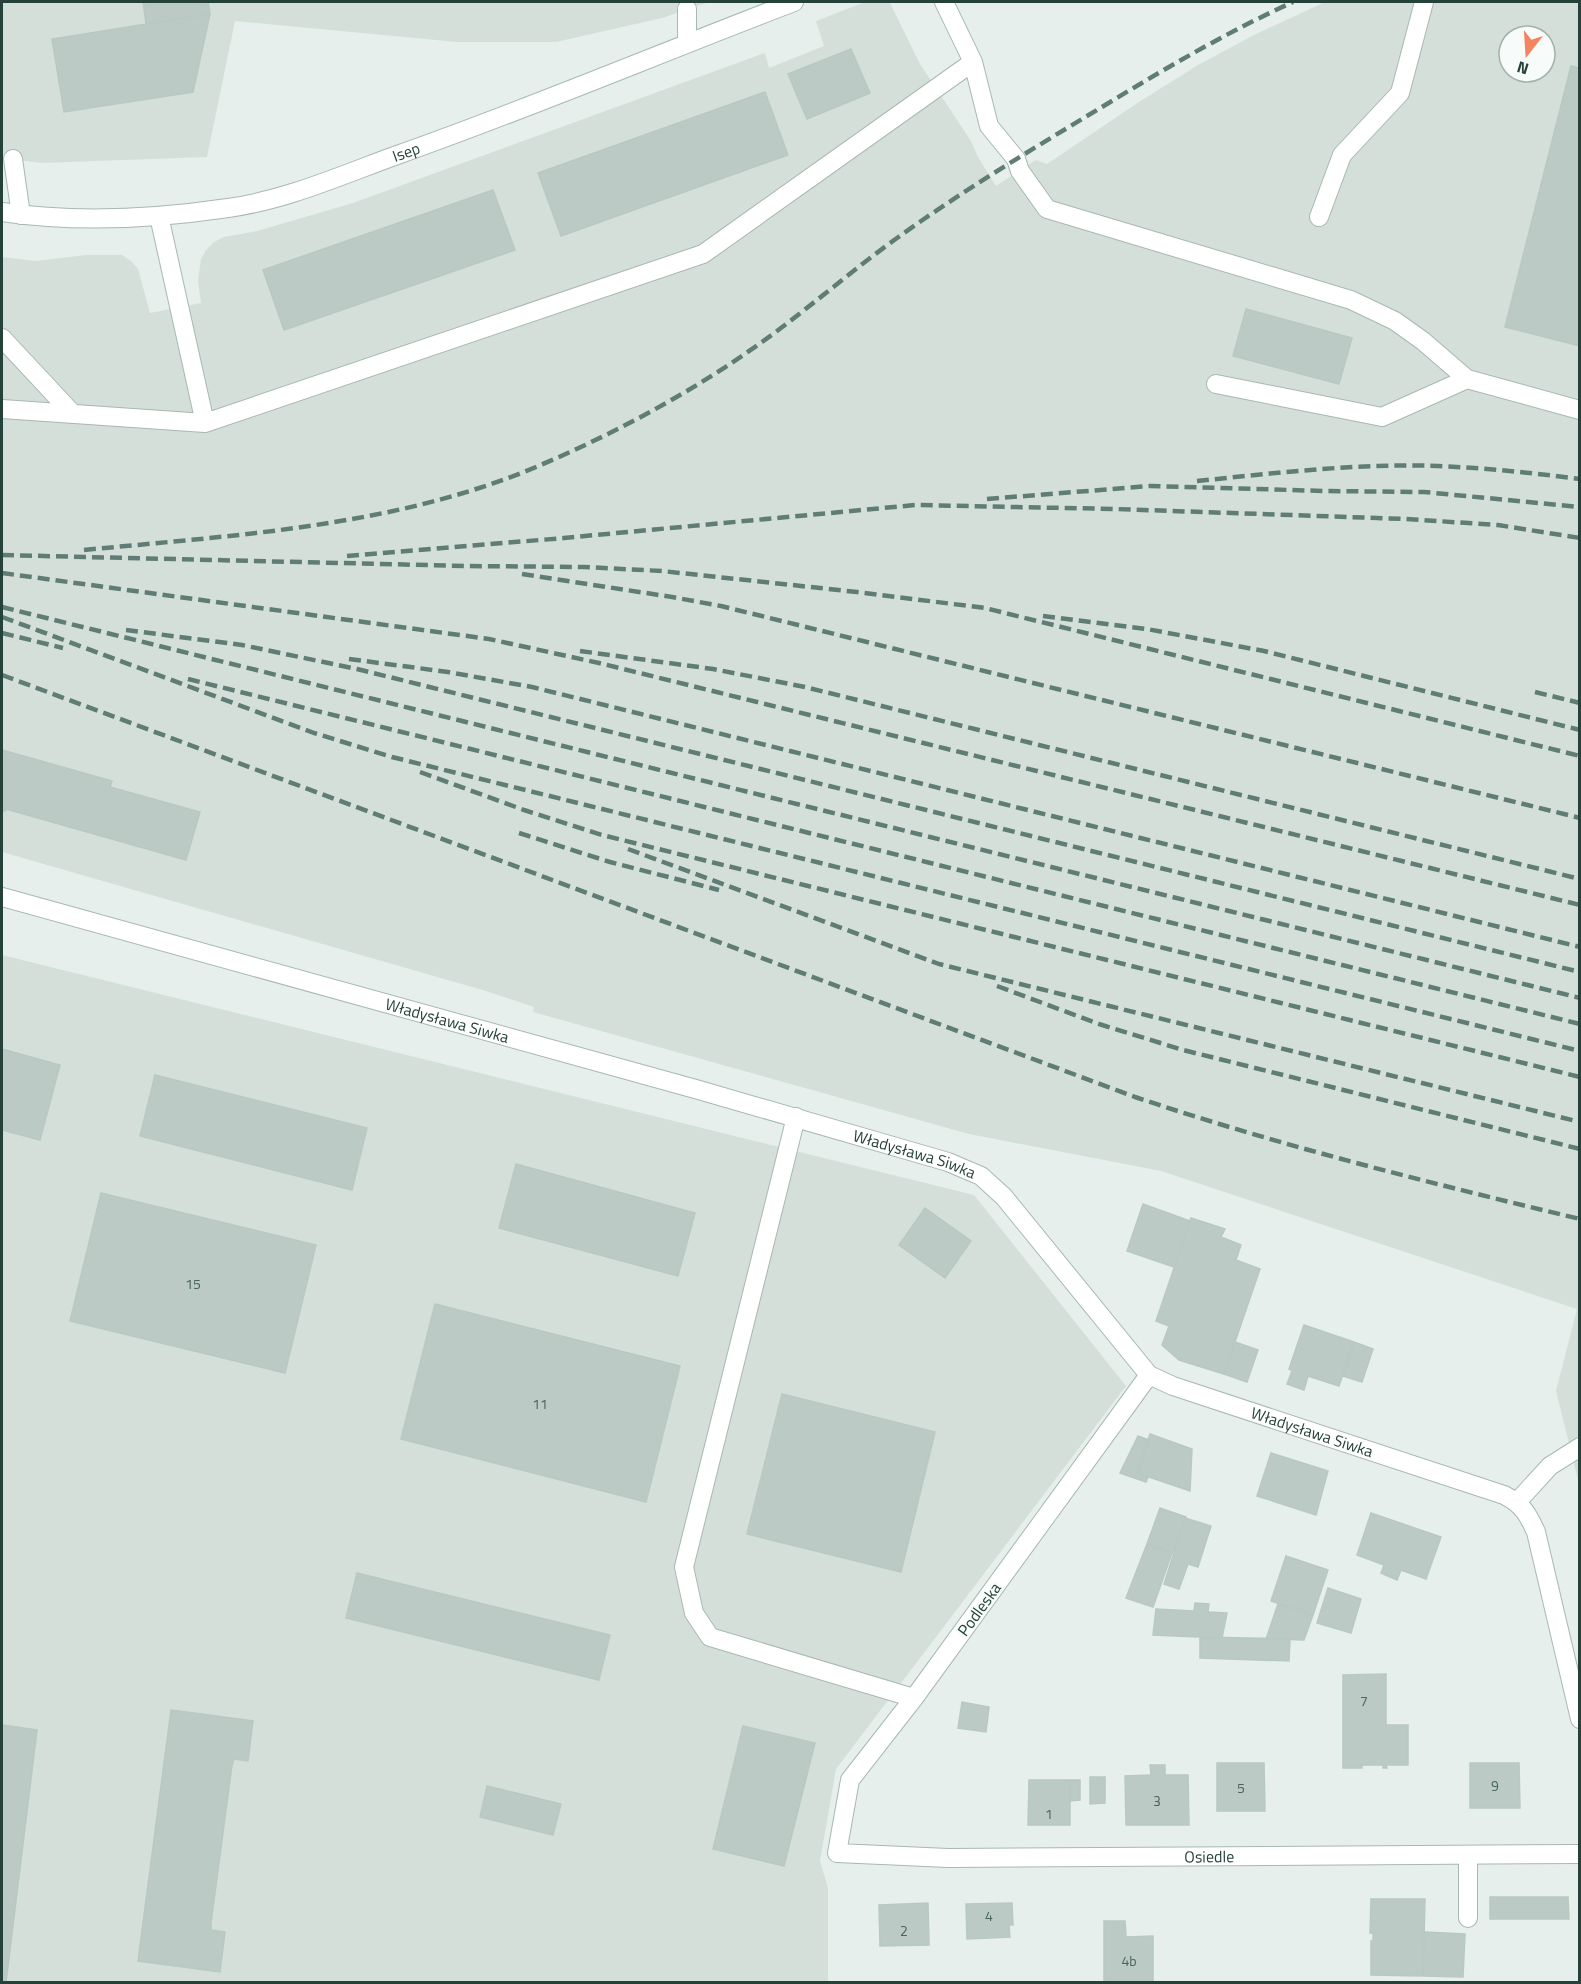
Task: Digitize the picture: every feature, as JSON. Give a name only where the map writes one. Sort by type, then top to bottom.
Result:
[{"type":"street","name":"Isep","points":[[2,213],[93,219],[159,216],[229,208],[283,196],[457,134],[794,2]]},
{"type":"street","points":[[944,2],[973,62],[989,126],[1016,159],[1020,171],[1047,210],[1351,300],[1395,321],[1423,341],[1467,379],[1580,410]]},
{"type":"street","points":[[1319,217],[1342,155],[1400,93],[1424,2]]},
{"type":"street","points":[[687,9],[687,42]]},
{"type":"street","points":[[2,409],[205,423],[704,254],[973,62]]},
{"type":"street","points":[[13,159],[21,215]]},
{"type":"street","points":[[159,216],[205,423]]},
{"type":"street","points":[[2,338],[73,414]]},
{"type":"street","points":[[1216,384],[1382,417],[1467,379]]},
{"type":"street","name":"Władysława Siwka","points":[[2,897],[948,1162],[981,1176],[1004,1197],[1149,1375],[1173,1386],[1493,1492],[1516,1502]]},
{"type":"street","points":[[796,1118],[684,1567],[694,1613],[710,1638],[914,1698]]},
{"type":"street","name":"Podleska","points":[[837,1853],[850,1779],[914,1698],[1149,1375]]},
{"type":"street","points":[[1580,1447],[1550,1466],[1516,1502],[1524,1509],[1536,1532],[1580,1719]]},
{"type":"street","name":"Osiedle","points":[[837,1853],[948,1858],[1580,1854]]},
{"type":"street","points":[[1468,1854],[1468,1918]]},
{"type":"shaded area","points":[[2,2],[709,2],[662,18],[556,42],[457,42],[235,21],[207,157],[42,163],[2,158]]},
{"type":"shaded area","points":[[865,2],[890,3],[920,64],[971,141],[996,186],[1036,160],[1047,164],[1198,65],[1256,34],[1325,2],[1579,2],[1579,1484],[1556,1391],[1577,1309],[1161,1171],[969,1134],[533,1012],[534,1007],[486,991],[2,852],[2,257],[35,261],[86,255],[122,255],[138,269],[150,313],[201,303],[198,281],[201,259],[214,242],[224,237],[257,231],[353,203],[765,53],[769,68],[824,46],[816,21]]},
{"type":"shaded area","points":[[2,955],[974,1195],[1126,1386],[836,1769],[820,1861],[828,1888],[828,1982],[2,1982]]},
{"type":"building","points":[[143,2],[208,2],[210,14],[146,24]]},
{"type":"building","points":[[210,14],[193,92],[64,112],[52,39]]},
{"type":"building","points":[[851,49],[870,93],[807,119],[788,74]]},
{"type":"building","points":[[1571,66],[1580,68],[1580,346],[1505,327]]},
{"type":"building","points":[[765,92],[788,155],[561,236],[538,173]]},
{"type":"building","points":[[493,190],[515,250],[284,330],[263,270]]},
{"type":"building","points":[[1246,309],[1352,338],[1339,384],[1233,356]]},
{"type":"building","points":[[2,750],[112,781],[110,787],[200,812],[186,860],[6,809],[3,811]]},
{"type":"building","points":[[2,1049],[60,1065],[40,1140],[2,1130]]},
{"type":"building","points":[[155,1075],[367,1128],[352,1190],[140,1136]]},
{"type":"building","points":[[516,1164],[695,1213],[678,1276],[499,1228]]},
{"type":"building","points":[[101,1193],[316,1245],[285,1373],[70,1321]]},
{"type":"building","points":[[1143,1204],[1190,1221],[1174,1267],[1127,1251]]},
{"type":"building","points":[[925,1208],[971,1241],[945,1278],[899,1245]]},
{"type":"building","points":[[1191,1218],[1225,1229],[1221,1237],[1241,1245],[1236,1260],[1260,1269],[1224,1374],[1179,1360],[1162,1345],[1169,1326],[1156,1321]]},
{"type":"building","points":[[435,1304],[680,1366],[646,1502],[401,1439]]},
{"type":"building","points":[[1304,1325],[1354,1342],[1339,1386],[1308,1376],[1304,1390],[1287,1384],[1292,1371],[1289,1369]]},
{"type":"building","points":[[1235,1342],[1258,1350],[1247,1382],[1224,1374]]},
{"type":"building","points":[[1354,1342],[1373,1349],[1362,1382],[1343,1376]]},
{"type":"building","points":[[782,1394],[935,1432],[901,1572],[747,1534]]},
{"type":"building","points":[[1150,1434],[1192,1449],[1190,1491],[1137,1473]]},
{"type":"building","points":[[1138,1436],[1149,1440],[1137,1473],[1148,1477],[1146,1482],[1120,1473]]},
{"type":"building","points":[[1271,1453],[1328,1471],[1316,1515],[1257,1496]]},
{"type":"building","points":[[1160,1508],[1186,1517],[1172,1553],[1147,1544]]},
{"type":"building","points":[[1371,1513],[1441,1537],[1426,1579],[1401,1570],[1397,1580],[1381,1573],[1384,1565],[1357,1555]]},
{"type":"building","points":[[1185,1518],[1211,1526],[1198,1567],[1188,1564],[1179,1589],[1164,1584]]},
{"type":"building","points":[[1147,1544],[1172,1553],[1153,1607],[1126,1598]]},
{"type":"building","points":[[1286,1556],[1328,1570],[1313,1615],[1271,1601]]},
{"type":"building","points":[[357,1573],[610,1635],[599,1680],[346,1618]]},
{"type":"building","points":[[1328,1588],[1361,1599],[1351,1633],[1317,1623]]},
{"type":"building","points":[[1195,1603],[1209,1604],[1208,1612],[1227,1613],[1222,1638],[1153,1635],[1156,1609],[1194,1611]]},
{"type":"building","points":[[1278,1604],[1313,1615],[1304,1640],[1266,1639]]},
{"type":"building","points":[[1200,1637],[1290,1639],[1289,1661],[1200,1658]]},
{"type":"building","points":[[1386,1674],[1386,1725],[1408,1725],[1408,1765],[1386,1765],[1387,1768],[1383,1768],[1383,1765],[1362,1765],[1362,1768],[1343,1768],[1343,1675]]},
{"type":"building","points":[[962,1702],[989,1707],[986,1732],[958,1728]]},
{"type":"building","points":[[171,1710],[253,1721],[248,1761],[234,1759],[232,1765],[211,1923],[211,1930],[225,1932],[220,1972],[138,1961]]},
{"type":"building","points":[[2,1725],[37,1730],[6,1982],[2,1982]]},
{"type":"building","points":[[743,1726],[815,1743],[784,1866],[713,1849]]},
{"type":"building","points":[[1217,1763],[1264,1763],[1265,1811],[1217,1811]]},
{"type":"building","points":[[1470,1763],[1519,1763],[1520,1808],[1470,1808]]},
{"type":"building","points":[[1150,1765],[1165,1765],[1165,1775],[1188,1775],[1189,1825],[1126,1825],[1125,1776],[1151,1775]]},
{"type":"building","points":[[1090,1777],[1105,1777],[1105,1803],[1090,1804]]},
{"type":"building","points":[[1029,1780],[1070,1780],[1070,1825],[1028,1825]]},
{"type":"building","points":[[1070,1780],[1080,1780],[1080,1800],[1070,1801]]},
{"type":"building","points":[[487,1786],[561,1804],[553,1835],[480,1817]]},
{"type":"building","points":[[1490,1897],[1568,1897],[1569,1919],[1490,1919]]},
{"type":"building","points":[[1371,1899],[1425,1899],[1423,1976],[1371,1975],[1373,1933],[1370,1933]]},
{"type":"building","points":[[928,1903],[929,1945],[880,1946],[879,1905]]},
{"type":"building","points":[[1012,1903],[1013,1925],[1009,1925],[1010,1937],[967,1939],[966,1904]]},
{"type":"building","points":[[1104,1921],[1125,1921],[1126,1937],[1153,1936],[1153,1982],[1104,1982]]},
{"type":"building","points":[[1425,1932],[1465,1934],[1463,1977],[1423,1976]]},
{"type":"railway","points":[[84,550],[256,533],[370,516],[482,487],[566,454],[624,426],[708,378],[779,329],[897,238],[1021,156],[1194,53],[1293,2]]},
{"type":"railway","points":[[1197,481],[1317,469],[1408,465],[1492,469],[1580,479]]},
{"type":"railway","points":[[987,499],[1150,486],[1424,492],[1580,507]]},
{"type":"railway","points":[[347,556],[915,505],[1406,519],[1498,525],[1580,538]]},
{"type":"railway","points":[[2,555],[584,567],[662,571],[985,608],[1580,756]]},
{"type":"railway","points":[[2,573],[489,639],[599,663],[1580,905]]},
{"type":"railway","points":[[522,574],[721,606],[1580,818]]},
{"type":"railway","points":[[2,607],[1580,998]]},
{"type":"railway","points":[[1043,616],[1147,629],[1264,651],[1580,730]]},
{"type":"railway","points":[[2,617],[314,733],[392,757],[1580,1051]]},
{"type":"railway","points":[[126,630],[242,645],[357,669],[1580,972]]},
{"type":"railway","points":[[2,633],[63,648]]},
{"type":"railway","points":[[580,651],[713,669],[805,687],[1580,879]]},
{"type":"railway","points":[[349,659],[448,672],[532,687],[1580,947]]},
{"type":"railway","points":[[2,675],[1135,1097],[1300,1148],[1580,1219]]},
{"type":"railway","points":[[188,679],[1580,1024]]},
{"type":"railway","points":[[1535,692],[1580,703]]},
{"type":"railway","points":[[420,772],[524,810],[602,835],[1580,1077]]},
{"type":"railway","points":[[519,833],[610,862],[719,890]]},
{"type":"railway","points":[[628,849],[939,964],[1580,1122]]},
{"type":"railway","points":[[997,986],[1099,1024],[1183,1050],[1580,1149]]}]
